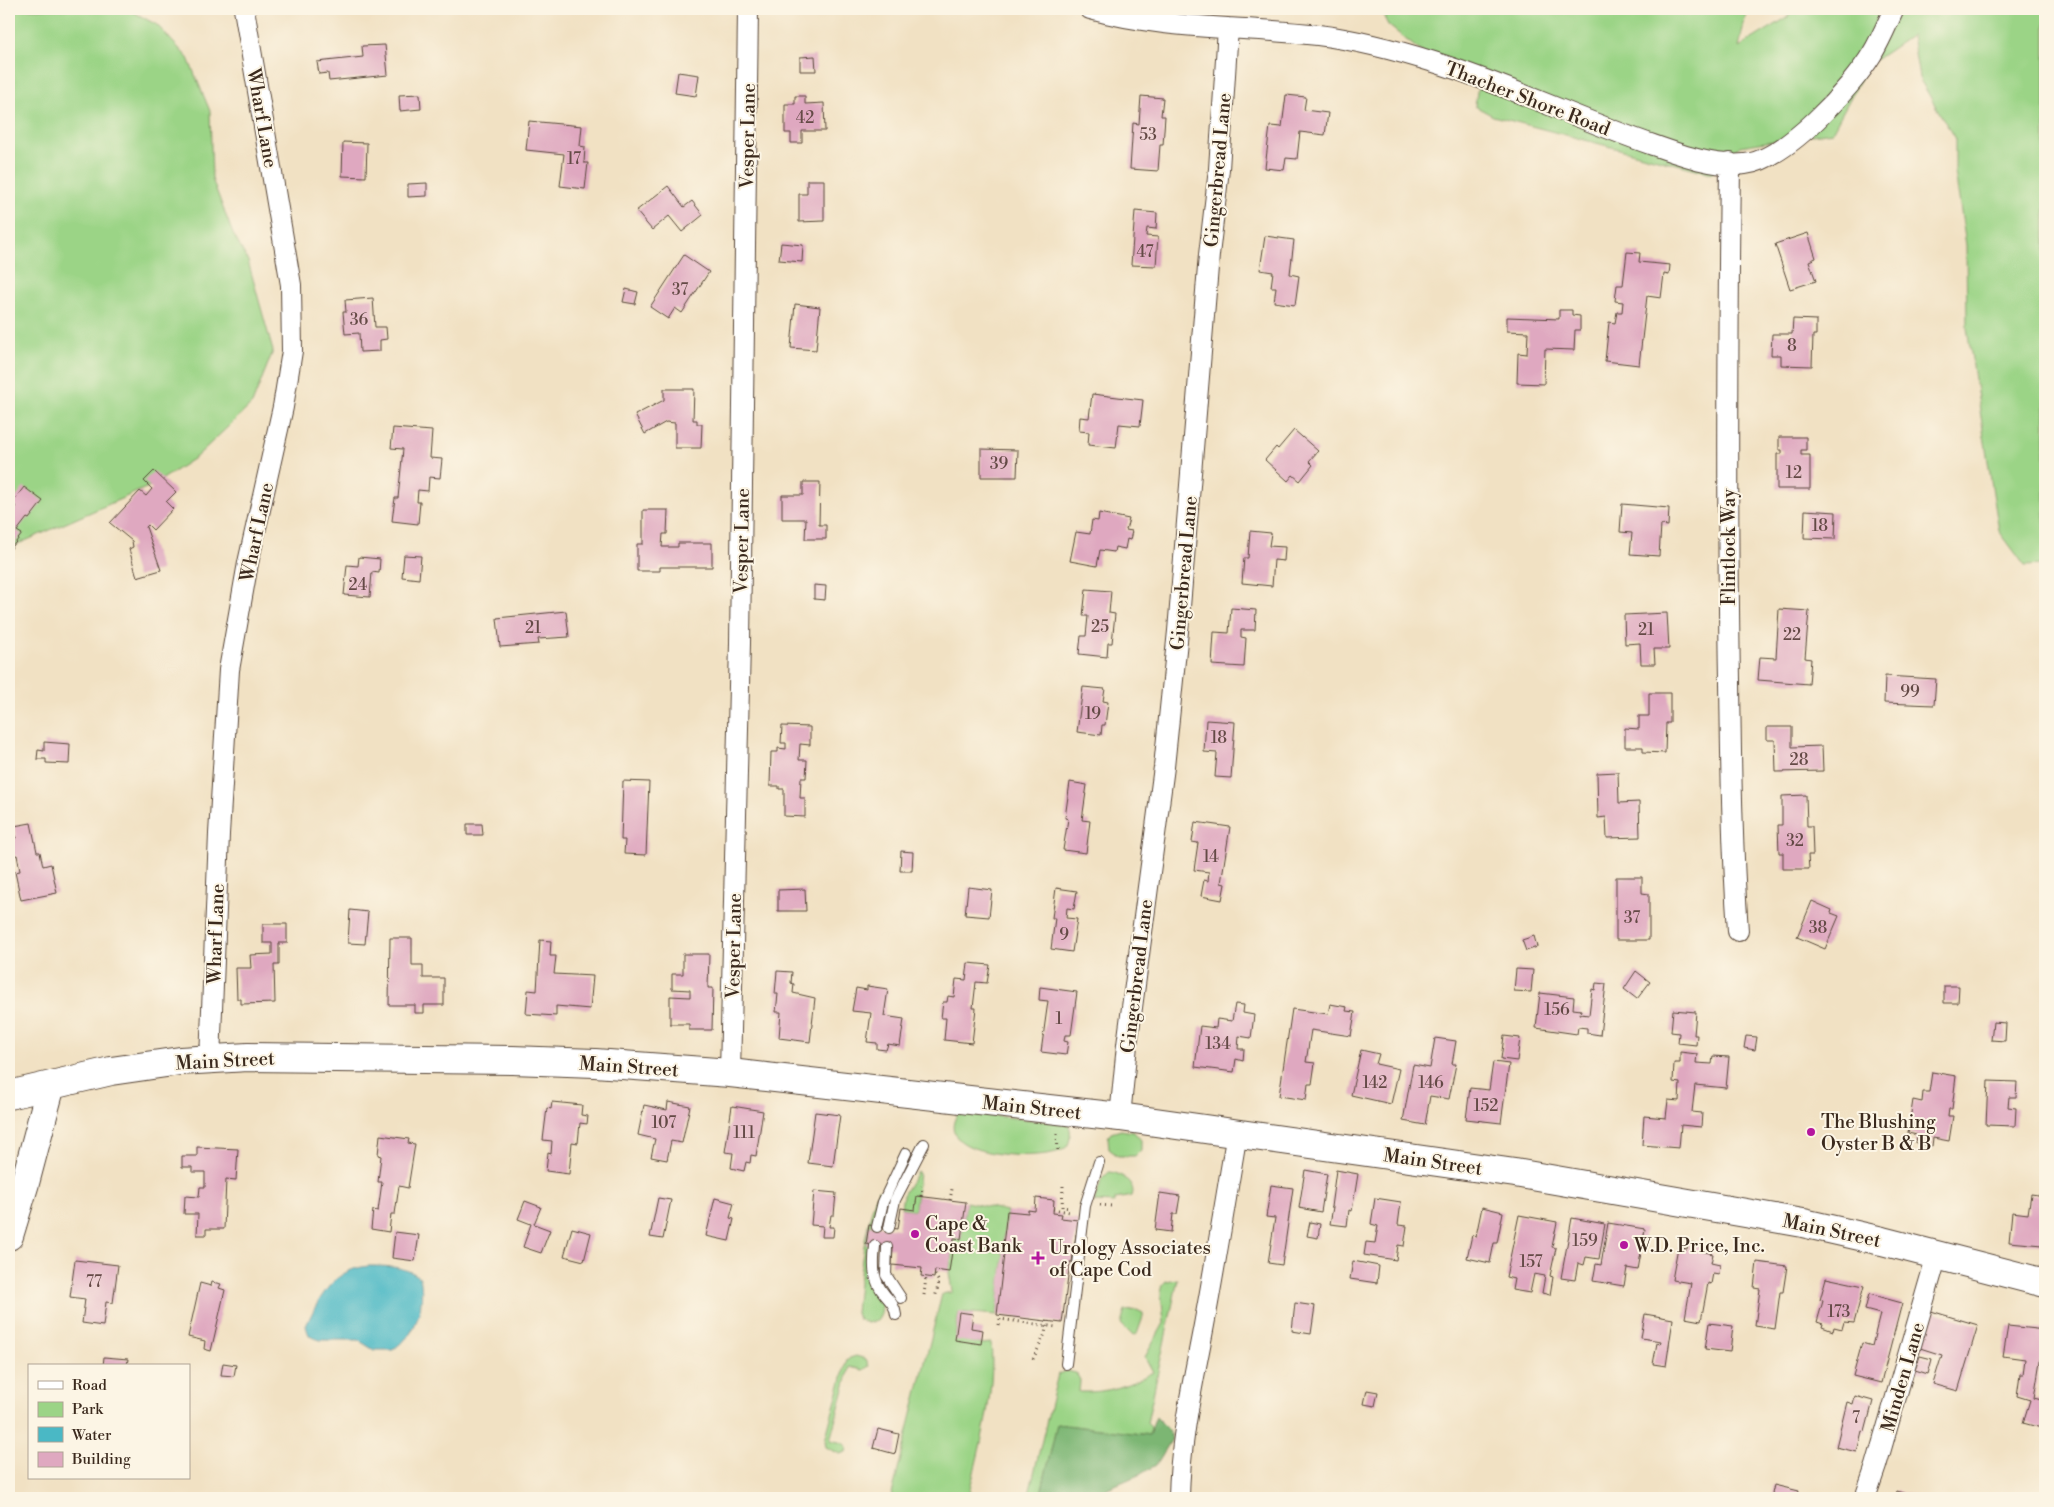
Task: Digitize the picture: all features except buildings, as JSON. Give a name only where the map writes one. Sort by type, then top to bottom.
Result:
[{"type":"main road","name":"Main Street","points":[[9,1096],[111,1071],[180,1061],[248,1057],[595,1063],[730,1074],[1120,1117],[1515,1173],[1803,1223],[2045,1283]]},
{"type":"main road","points":[[9,1236],[26,1183],[51,1085]]},
{"type":"street","name":"Wharf Lane","points":[[210,1060],[219,834],[229,670],[248,563],[283,408],[292,351],[291,285],[244,9]]},
{"type":"street","name":"Vesper Lane","points":[[730,1074],[740,633],[748,9]]},
{"type":"street","name":"Thacher Shore Road","points":[[1090,9],[1132,19],[1319,35],[1385,48],[1456,70],[1610,131],[1702,160],[1745,164],[1767,156],[1790,142],[1816,118],[1865,65],[1894,9]]},
{"type":"street","name":"Gingerbread Lane","points":[[1120,1117],[1127,1045],[1164,767],[1178,631],[1209,255],[1220,169],[1228,28]]},
{"type":"street","name":"Flintlock Way","points":[[1730,163],[1727,361],[1728,581],[1733,865],[1738,931]]},
{"type":"street","points":[[1179,1498],[1181,1457],[1188,1404],[1204,1325],[1237,1134]]},
{"type":"street","name":"Minden Lane","points":[[1865,1498],[1937,1255]]},
{"type":"lane","points":[[890,1228],[895,1200],[924,1144]]},
{"type":"lane","points":[[877,1226],[883,1202],[906,1153]]},
{"type":"lane","points":[[1066,1364],[1085,1206],[1099,1162]]},
{"type":"lane","points":[[875,1246],[873,1272],[880,1289],[893,1304],[896,1315]]},
{"type":"lane","points":[[887,1247],[886,1275],[901,1298]]},
{"type":"path","points":[[1057,1132],[1058,1151]]},
{"type":"path","points":[[921,1196],[922,1186]]},
{"type":"path","points":[[1053,1209],[1074,1213],[1075,1209],[1062,1207],[1063,1186]]},
{"type":"path","points":[[950,1200],[952,1189]]},
{"type":"path","points":[[934,1275],[939,1282],[935,1298]]},
{"type":"path","points":[[924,1295],[926,1277]]},
{"type":"path","points":[[999,1325],[1000,1319],[1063,1328]]},
{"type":"path","points":[[1033,1359],[1045,1334],[1047,1321]]},
{"type":"green space","points":[[9,9],[128,9],[157,25],[188,58],[210,111],[212,179],[233,234],[248,261],[273,351],[252,404],[196,457],[155,484],[9,548]]},
{"type":"green space","points":[[1380,9],[1747,9],[1739,47],[1788,17],[1792,9],[2045,9],[2045,565],[2025,566],[1999,531],[1967,328],[1966,245],[1955,172],[1955,139],[1919,78],[1912,35],[1868,65],[1832,132],[1740,146],[1711,173],[1493,116],[1475,106],[1478,85],[1450,75],[1388,25]]},
{"type":"green space","points":[[959,1112],[1068,1124],[1070,1137],[1064,1149],[1052,1153],[1013,1155],[991,1153],[972,1147],[959,1139],[953,1127]]},
{"type":"green space","points":[[1121,1130],[1134,1132],[1141,1140],[1141,1150],[1135,1156],[1118,1156],[1109,1149],[1108,1137],[1111,1133]]},
{"type":"green space","points":[[917,1172],[919,1173],[915,1210],[901,1208],[903,1195]]},
{"type":"green space","points":[[1109,1172],[1122,1176],[1130,1183],[1133,1192],[1132,1196],[1115,1199],[1115,1203],[1094,1202],[1102,1179]]},
{"type":"green space","points":[[878,1190],[882,1193],[874,1212],[871,1226],[869,1226],[867,1265],[871,1283],[882,1309],[877,1321],[867,1323],[858,1319],[856,1313],[866,1235]]},
{"type":"green space","points":[[966,1202],[1007,1211],[997,1315],[959,1312],[955,1339],[981,1344],[991,1343],[992,1362],[989,1401],[968,1498],[891,1498],[942,1294],[952,1292],[949,1272],[954,1238],[961,1239]]},
{"type":"green space","points":[[1178,1279],[1147,1423],[1151,1427],[1150,1435],[1057,1424],[1040,1498],[1028,1498],[1058,1374],[1067,1371],[1076,1373],[1080,1380],[1079,1392],[1089,1392],[1117,1388],[1153,1372],[1145,1357],[1164,1323],[1161,1292],[1163,1284],[1166,1281]]},
{"type":"green space","points":[[1137,1310],[1143,1313],[1143,1317],[1137,1334],[1133,1336],[1121,1324],[1125,1311]]},
{"type":"green space","points":[[856,1356],[866,1359],[869,1366],[863,1370],[850,1367],[830,1440],[843,1443],[847,1447],[846,1452],[840,1454],[826,1447],[825,1440],[847,1359]]},
{"type":"green space","points":[[1156,1417],[1168,1429],[1172,1439],[1156,1465],[1141,1474],[1108,1488],[1095,1498],[1040,1498],[1057,1424],[1149,1435]]},
{"type":"water","points":[[368,1266],[402,1269],[420,1277],[422,1291],[421,1306],[414,1327],[408,1336],[393,1350],[374,1350],[358,1340],[320,1340],[309,1336],[306,1326],[323,1294],[341,1275],[356,1268]]},
{"type":"place","name":"The Blushing Oyster B & B","points":[[1811,1132]]},
{"type":"place","name":"Cape & Coast Bank","points":[[915,1234]]},
{"type":"place","name":"W.D. Price, Inc.","points":[[1624,1245]]},
{"type":"place","name":"Urology Associates of Cape Cod","points":[[1038,1258]]}]
